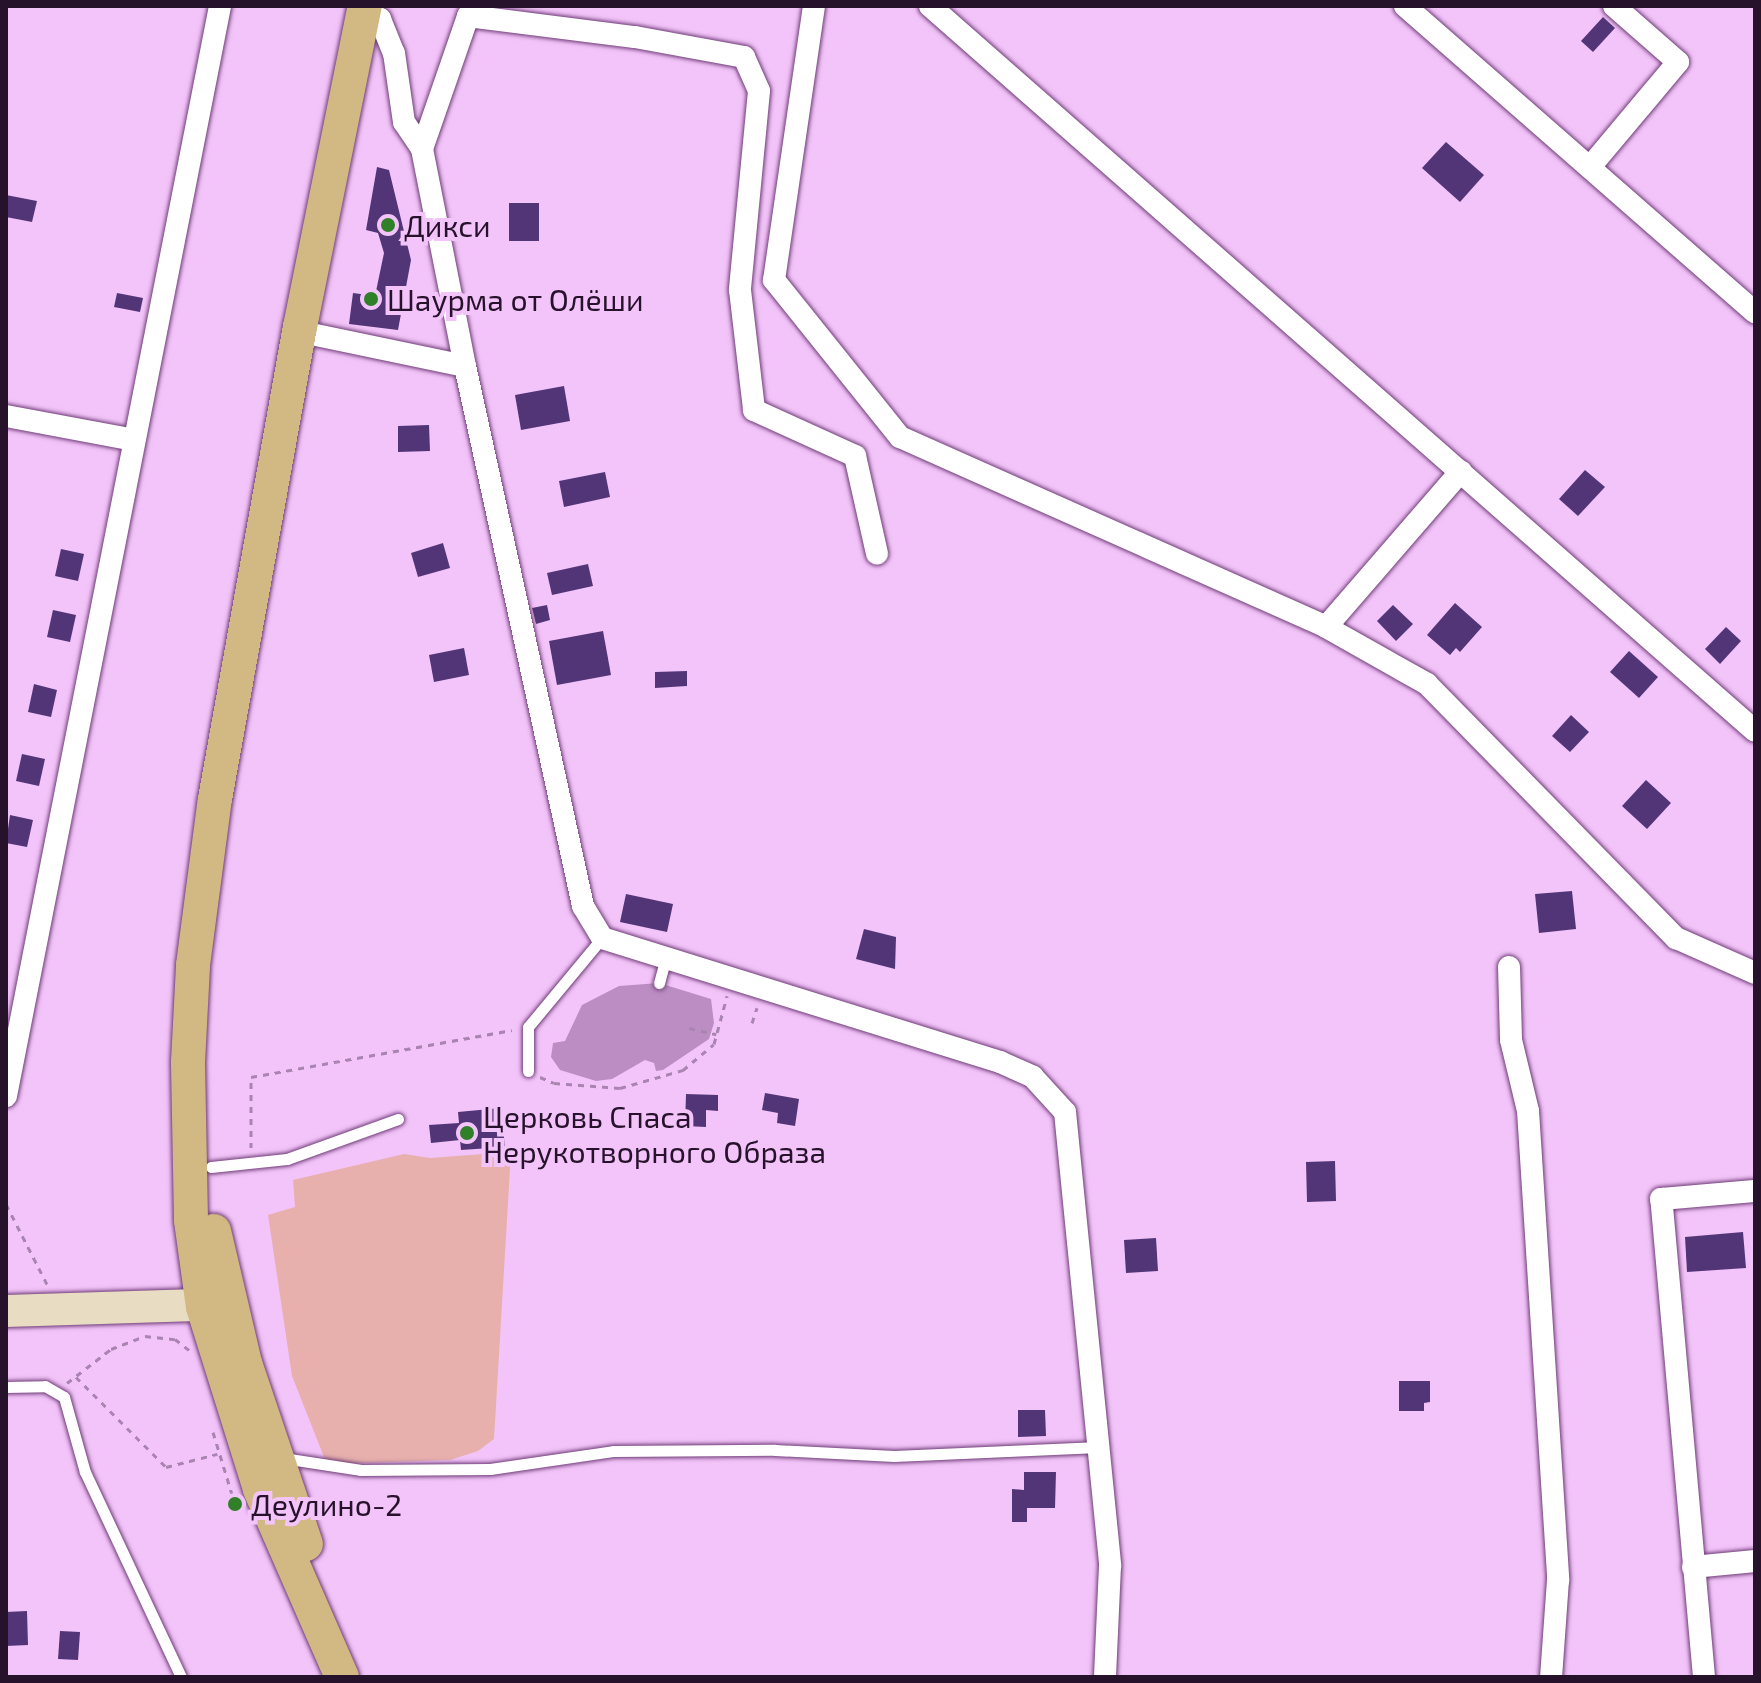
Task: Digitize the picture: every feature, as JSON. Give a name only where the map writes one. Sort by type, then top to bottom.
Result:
[{"type":"main road","points":[[367,1677],[323,1587],[216,1305],[209,1075],[218,913],[373,11]]},
{"type":"main road","points":[[342,1677],[260,1489],[216,1305],[188,1166],[193,965],[215,799],[262,537],[373,11]]},
{"type":"street","points":[[6,1096],[220,6]]},
{"type":"street","points":[[814,6],[774,280],[900,437],[1326,627],[1427,684],[1676,938],[1755,973]]},
{"type":"street","points":[[930,6],[1755,731]]},
{"type":"street","points":[[1405,6],[1755,312]]},
{"type":"street","points":[[1590,167],[1678,62],[1614,6]]},
{"type":"street","points":[[373,11],[394,53],[404,122],[422,149],[465,366],[583,906],[602,938],[665,961],[1000,1062],[1033,1077],[1052,1093],[1065,1112],[1071,1139],[1110,1566],[1105,1677]]},
{"type":"street","points":[[422,149],[470,11],[744,57],[759,91],[740,290],[754,410],[855,456],[877,554]]},
{"type":"street","points":[[316,335],[465,366]]},
{"type":"street","points":[[6,416],[134,440]]},
{"type":"street","points":[[1326,627],[1461,471]]},
{"type":"street","points":[[1509,967],[1511,1040],[1528,1111],[1558,1580],[1551,1677]]},
{"type":"street","points":[[1704,1677],[1661,1199],[1755,1191]]},
{"type":"street","points":[[6,1311],[62,1312],[216,1305]]},
{"type":"street","points":[[1693,1567],[1755,1561]]},
{"type":"lane","points":[[528,1071],[528,1027],[602,938]]},
{"type":"lane","points":[[659,983],[665,961]]},
{"type":"lane","points":[[211,1167],[287,1159],[398,1119]]},
{"type":"lane","points":[[6,1387],[58,1390],[70,1407],[85,1472],[181,1677]]},
{"type":"lane","points":[[275,1457],[361,1470],[490,1469],[613,1451],[775,1450],[894,1456],[1099,1447]]},
{"type":"path","points":[[528,1071],[554,1083],[620,1088],[683,1070],[714,1044],[731,981]]},
{"type":"path","points":[[251,1163],[251,1077],[528,1027]]},
{"type":"path","points":[[689,1028],[717,1034]]},
{"type":"path","points":[[6,1204],[62,1312]]},
{"type":"path","points":[[58,1390],[111,1349],[145,1336],[175,1339],[198,1357]]},
{"type":"path","points":[[76,1376],[166,1467],[217,1454]]},
{"type":"path","points":[[212,1426],[217,1454],[235,1504]]},
{"type":"shaded area","points":[[659,983],[711,999],[714,1023],[709,1039],[663,1070],[656,1071],[654,1063],[645,1060],[612,1079],[596,1081],[560,1070],[551,1057],[553,1043],[565,1041],[582,1005],[619,986]]},
{"type":"shaded area","points":[[511,1152],[494,1439],[478,1451],[450,1460],[334,1464],[324,1457],[292,1376],[268,1215],[295,1207],[293,1180],[404,1154],[430,1158]]},
{"type":"building","points":[[1603,17],[1615,28],[1593,52],[1581,41]]},
{"type":"building","points":[[1446,142],[1484,175],[1460,202],[1422,168]]},
{"type":"building","points":[[377,167],[389,170],[411,260],[398,330],[349,324],[353,293],[375,296],[384,253],[378,233],[366,230]]},
{"type":"building","points":[[6,195],[37,201],[32,222],[6,217]]},
{"type":"building","points":[[509,203],[539,203],[539,241],[509,241]]},
{"type":"building","points":[[117,293],[143,298],[140,312],[114,307]]},
{"type":"building","points":[[564,386],[570,421],[521,430],[515,395]]},
{"type":"building","points":[[429,425],[430,451],[398,452],[398,426]]},
{"type":"building","points":[[1585,470],[1605,487],[1578,516],[1559,499]]},
{"type":"building","points":[[605,472],[610,497],[564,507],[559,481]]},
{"type":"building","points":[[443,543],[450,568],[418,577],[411,553]]},
{"type":"building","points":[[61,549],[84,554],[78,581],[55,576]]},
{"type":"building","points":[[588,564],[593,586],[552,595],[547,573]]},
{"type":"building","points":[[1455,603],[1482,627],[1460,652],[1456,648],[1450,655],[1427,635]]},
{"type":"building","points":[[547,605],[550,620],[536,624],[532,608]]},
{"type":"building","points":[[1393,605],[1413,624],[1396,641],[1377,621]]},
{"type":"building","points":[[53,610],[76,615],[70,642],[47,637]]},
{"type":"building","points":[[1726,627],[1741,641],[1720,664],[1705,649]]},
{"type":"building","points":[[603,631],[611,675],[557,685],[549,641]]},
{"type":"building","points":[[464,648],[469,675],[434,682],[429,655]]},
{"type":"building","points":[[1629,651],[1658,677],[1639,698],[1610,672]]},
{"type":"building","points":[[687,671],[687,686],[655,688],[655,672]]},
{"type":"building","points":[[34,684],[57,690],[51,717],[28,712]]},
{"type":"building","points":[[1571,715],[1589,732],[1570,752],[1552,736]]},
{"type":"building","points":[[22,754],[45,759],[39,786],[16,781]]},
{"type":"building","points":[[1646,780],[1671,803],[1647,829],[1622,806]]},
{"type":"building","points":[[10,815],[33,820],[27,847],[6,843]]},
{"type":"building","points":[[1572,891],[1576,929],[1539,933],[1535,894]]},
{"type":"building","points":[[626,894],[673,904],[667,932],[620,922]]},
{"type":"building","points":[[864,929],[896,937],[895,969],[856,959]]},
{"type":"building","points":[[765,1093],[799,1099],[795,1126],[777,1123],[778,1113],[762,1110]]},
{"type":"building","points":[[686,1094],[718,1095],[718,1111],[706,1110],[706,1127],[685,1126]]},
{"type":"building","name":"Церковь Спаса Нерукотворного Образа","points":[[501,1108],[505,1147],[461,1150],[460,1140],[431,1143],[429,1125],[459,1123],[458,1112]]},
{"type":"building","points":[[1335,1161],[1336,1201],[1307,1202],[1306,1162]]},
{"type":"building","points":[[1743,1232],[1746,1268],[1687,1272],[1685,1237]]},
{"type":"building","points":[[1156,1238],[1158,1271],[1126,1273],[1124,1240]]},
{"type":"building","points":[[1399,1381],[1430,1381],[1430,1402],[1424,1403],[1424,1411],[1399,1411]]},
{"type":"building","points":[[1018,1410],[1045,1410],[1046,1436],[1018,1437]]},
{"type":"building","points":[[1024,1472],[1056,1472],[1055,1508],[1027,1508],[1027,1522],[1012,1522],[1012,1489],[1024,1490]]},
{"type":"building","points":[[27,1611],[28,1645],[6,1646],[6,1612]]},
{"type":"building","points":[[60,1631],[80,1632],[78,1660],[58,1659]]},
{"type":"place","name":"Дикси","points":[[388,225]]},
{"type":"place","name":"Шаурма от Олёши","points":[[371,299]]},
{"type":"place","name":"Церковь Спаса Нерукотворного Образа","points":[[467,1133]]},
{"type":"place","name":"Деулино-2","points":[[235,1504]]}]
